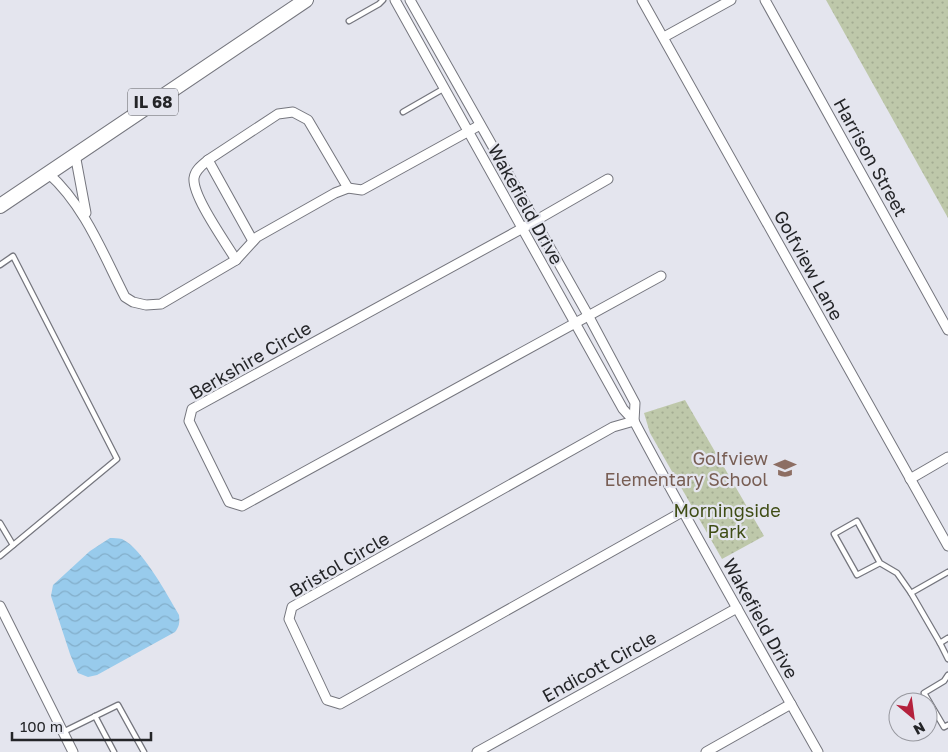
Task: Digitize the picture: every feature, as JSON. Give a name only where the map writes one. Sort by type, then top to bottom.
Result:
[{"type":"main road","name":"IL 68","points":[[0,206],[306,0]]},
{"type":"street","name":"Wakefield Drive","points":[[395,0],[521,229],[623,409],[634,421],[682,512],[818,752]]},
{"type":"street","name":"Wakefield Drive","points":[[410,0],[588,315],[635,403],[634,421]]},
{"type":"street","name":"Golfview Lane","points":[[642,0],[948,546]]},
{"type":"street","points":[[664,37],[731,0]]},
{"type":"street","name":"Harrison Street","points":[[765,0],[948,330]]},
{"type":"street","points":[[429,63],[442,56]]},
{"type":"street","points":[[236,260],[197,194],[194,179],[197,169],[208,160],[278,114],[293,112],[308,120],[348,188]]},
{"type":"street","points":[[48,173],[62,185],[79,206],[125,297],[133,302],[146,305],[161,304],[236,260],[257,237],[326,198],[348,188],[362,190],[480,125]]},
{"type":"street","points":[[75,154],[88,223]]},
{"type":"street","points":[[208,160],[253,241]]},
{"type":"street","name":"Berkshire Circle","points":[[608,179],[534,222],[192,408],[189,421],[229,502],[242,506],[661,276]]},
{"type":"street","name":"Bristol Circle","points":[[634,421],[613,427],[292,608],[289,619],[327,700],[340,704],[682,512]]},
{"type":"street","points":[[910,478],[948,457]]},
{"type":"street","points":[[0,606],[73,752]]},
{"type":"street","name":"Endicott Circle","points":[[477,752],[738,608]]},
{"type":"street","points":[[706,752],[791,704]]},
{"type":"lane","points":[[349,21],[383,0]]},
{"type":"lane","points":[[403,112],[443,89]]},
{"type":"lane","points":[[0,265],[13,256],[117,459],[0,556]]},
{"type":"lane","points":[[880,563],[857,575],[834,534],[857,521],[880,563],[896,573],[911,593],[948,659]]},
{"type":"lane","points":[[0,523],[13,545]]},
{"type":"lane","points":[[911,593],[948,572]]},
{"type":"lane","points":[[940,643],[948,638]]},
{"type":"lane","points":[[948,675],[946,681],[924,692],[944,727],[948,724]]},
{"type":"lane","points":[[63,732],[118,705],[144,752]]},
{"type":"lane","points":[[95,716],[114,752]]},
{"type":"green space","points":[[826,0],[948,0],[948,218]]},
{"type":"green space","name":"Morningside Park","points":[[685,400],[764,536],[722,559],[650,433],[644,413]]},
{"type":"water","points":[[110,538],[122,539],[138,552],[154,573],[179,615],[179,623],[175,632],[97,675],[88,677],[78,673],[51,596],[53,585],[90,551]]},
{"type":"place","name":"Golfview Elementary School","points":[[785,468]]}]
